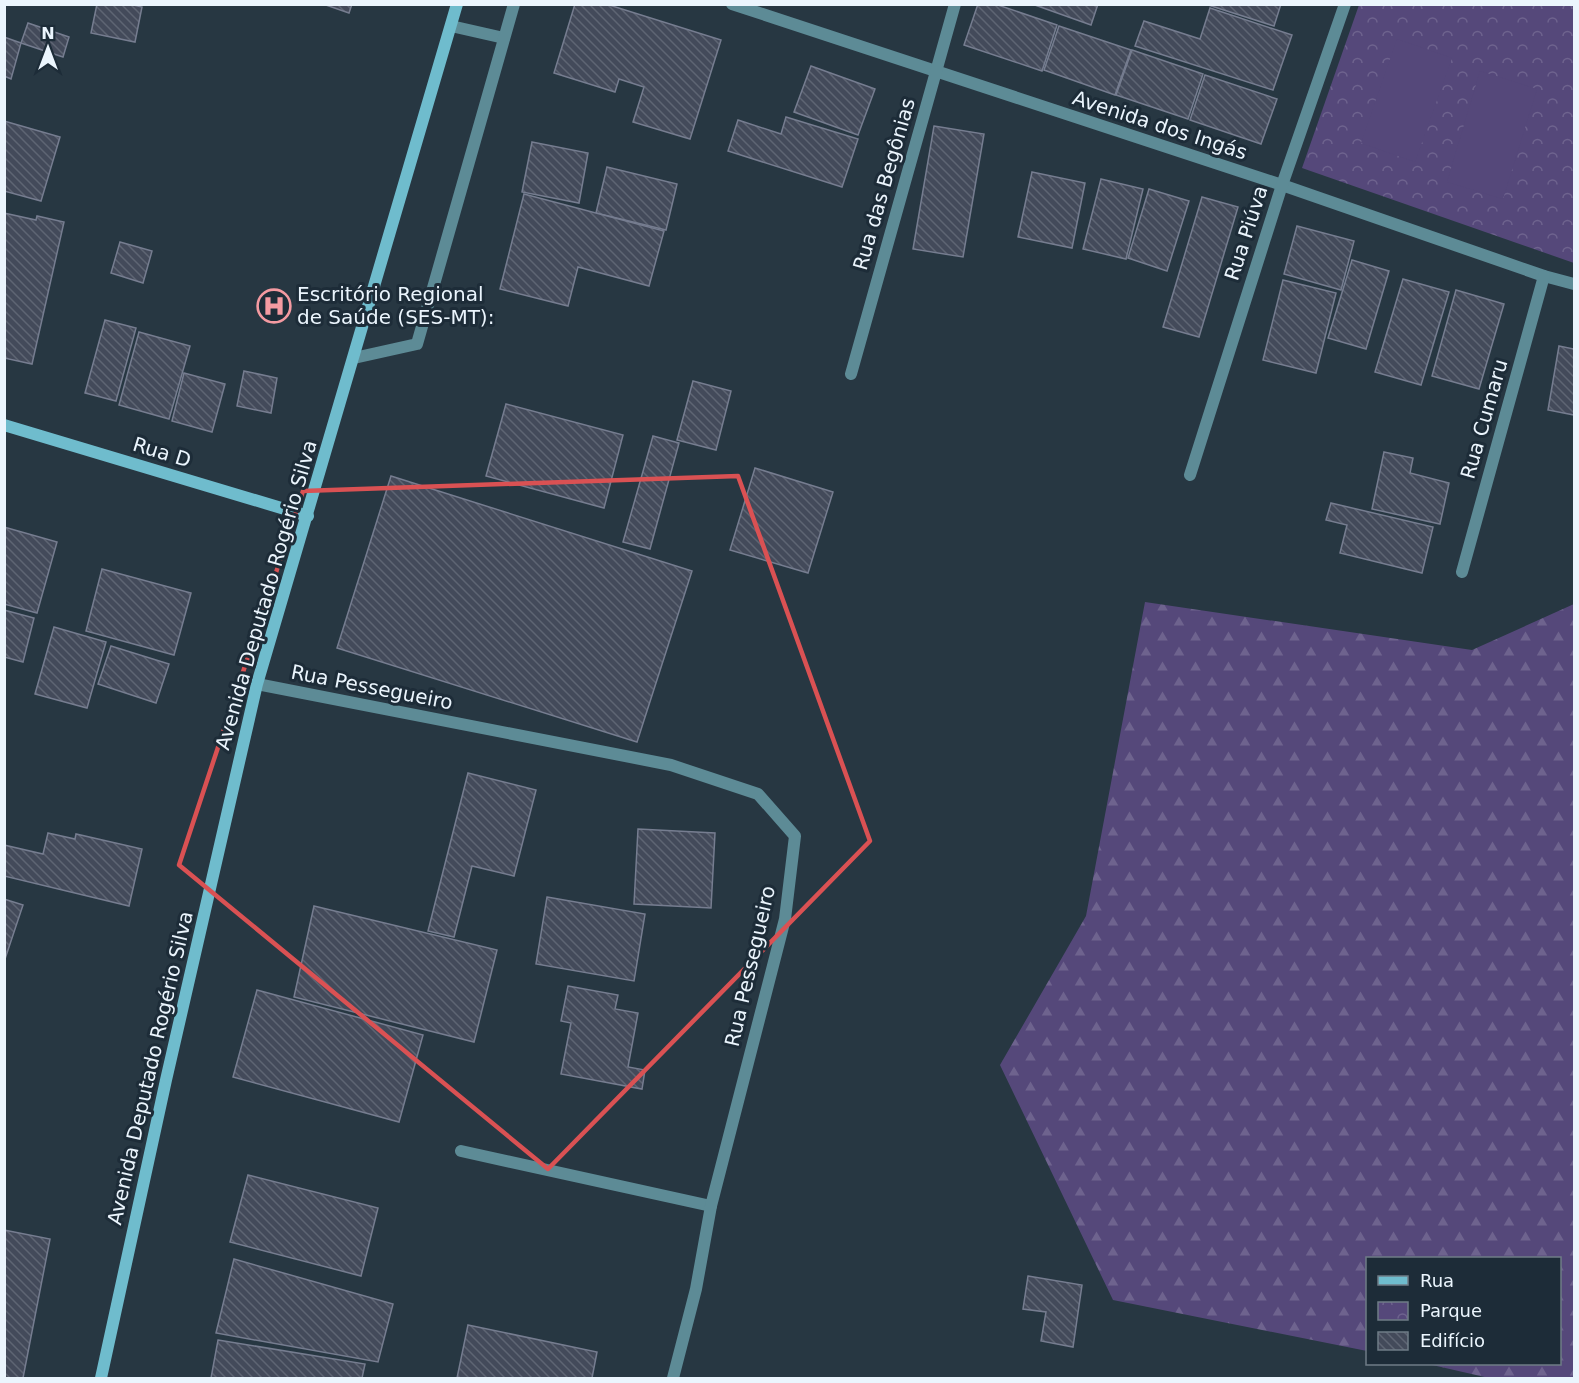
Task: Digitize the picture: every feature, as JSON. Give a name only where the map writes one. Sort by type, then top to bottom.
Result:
[{"type":"street","name":"Avenida Deputado Rogério Silva","points":[[101,1378],[166,1080],[257,684],[457,4]]},
{"type":"street","points":[[354,358],[417,345],[514,4]]},
{"type":"street","name":"Avenida dos Ingás","points":[[732,4],[1282,185],[1544,276],[1575,284]]},
{"type":"street","name":"Rua das Begônias","points":[[850,374],[956,4]]},
{"type":"street","name":"Rua Piúva","points":[[1190,476],[1282,185],[1345,4]]},
{"type":"street","points":[[451,26],[504,38]]},
{"type":"street","name":"Rua Cumaru","points":[[1461,572],[1544,276]]},
{"type":"street","name":"Rua D","points":[[4,425],[308,516]]},
{"type":"street","name":"Rua Pessegueiro","points":[[257,684],[671,765],[758,794],[795,836],[785,919],[711,1206],[696,1289],[673,1378]]},
{"type":"street","points":[[461,1150],[711,1206]]},
{"type":"highlighted area","points":[[738,476],[870,841],[548,1169],[179,865],[303,491]]},
{"type":"green space","points":[[1359,5],[1574,5],[1574,263],[1302,168]]},
{"type":"green space","points":[[1397,39],[1452,58],[1415,162],[1361,143]]},
{"type":"green space","points":[[1480,71],[1537,89],[1503,199],[1447,182]]},
{"type":"green space","points":[[1145,602],[1472,650],[1574,604],[1574,1378],[1489,1378],[1432,1365],[1561,1365],[1561,1257],[1366,1257],[1366,1351],[1113,1300],[1000,1065],[1086,916]]},
{"type":"building","points":[[97,4],[129,4],[142,7],[135,42],[91,33]]},
{"type":"building","points":[[323,4],[352,4],[349,13]]},
{"type":"building","points":[[575,4],[606,4],[721,40],[690,139],[633,122],[644,87],[619,79],[615,92],[554,73]]},
{"type":"building","points":[[978,4],[995,4],[1057,25],[1042,71],[964,45]]},
{"type":"building","points":[[1032,4],[1098,4],[1091,25]]},
{"type":"building","points":[[1205,4],[1281,4],[1274,26]]},
{"type":"building","points":[[1210,8],[1292,35],[1273,90],[1135,46],[1144,21],[1200,39]]},
{"type":"building","points":[[28,23],[69,37],[63,57],[21,43]]},
{"type":"building","points":[[1059,26],[1131,50],[1115,95],[1044,70]]},
{"type":"building","points":[[4,37],[21,43],[11,79],[4,76]]},
{"type":"building","points":[[1132,50],[1203,74],[1188,119],[1116,95]]},
{"type":"building","points":[[811,66],[875,89],[858,135],[794,112]]},
{"type":"building","points":[[1205,75],[1277,99],[1261,144],[1190,120]]},
{"type":"building","points":[[786,117],[858,139],[842,187],[728,151],[738,120],[781,134]]},
{"type":"building","points":[[4,121],[60,137],[41,201],[4,191]]},
{"type":"building","points":[[934,126],[984,134],[963,257],[913,249]]},
{"type":"building","points":[[532,142],[588,153],[579,203],[522,192]]},
{"type":"building","points":[[607,167],[677,184],[666,230],[596,213]]},
{"type":"building","points":[[1032,172],[1085,183],[1072,248],[1018,237]]},
{"type":"building","points":[[1101,179],[1143,189],[1126,259],[1083,249]]},
{"type":"building","points":[[1149,189],[1189,201],[1167,271],[1128,258]]},
{"type":"building","points":[[524,194],[664,231],[649,286],[578,267],[568,306],[500,289]]},
{"type":"building","points":[[1202,197],[1238,207],[1199,337],[1163,327]]},
{"type":"building","points":[[4,213],[36,220],[37,216],[64,222],[32,364],[4,358]]},
{"type":"building","points":[[1297,226],[1354,241],[1341,290],[1284,274]]},
{"type":"building","points":[[120,242],[152,251],[143,283],[111,273]]},
{"type":"building","points":[[1352,260],[1389,271],[1366,349],[1328,338]]},
{"type":"building","points":[[1403,279],[1449,292],[1421,385],[1375,372]]},
{"type":"building","points":[[1283,280],[1336,293],[1316,373],[1263,360]]},
{"type":"building","points":[[1456,290],[1504,304],[1479,389],[1432,376]]},
{"type":"building","points":[[105,320],[136,328],[116,401],[85,393]]},
{"type":"building","points":[[139,332],[190,346],[169,419],[119,405]]},
{"type":"building","points":[[1559,346],[1574,349],[1574,415],[1548,410]]},
{"type":"building","points":[[244,371],[277,378],[271,413],[237,406]]},
{"type":"building","points":[[184,373],[225,384],[212,432],[172,421]]},
{"type":"building","points":[[693,381],[731,391],[716,450],[677,440]]},
{"type":"building","points":[[506,404],[623,435],[604,508],[486,476]]},
{"type":"building","points":[[653,436],[679,443],[650,549],[623,542]]},
{"type":"building","points":[[1384,452],[1413,458],[1410,473],[1449,483],[1440,524],[1372,509]]},
{"type":"building","points":[[755,468],[833,492],[808,573],[730,550]]},
{"type":"building","points":[[391,476],[692,571],[637,742],[337,648]]},
{"type":"building","points":[[1331,503],[1433,527],[1422,573],[1340,553],[1347,525],[1326,520]]},
{"type":"building","points":[[4,527],[57,542],[37,613],[4,604]]},
{"type":"building","points":[[102,569],[191,593],[174,655],[86,631]]},
{"type":"building","points":[[4,610],[34,618],[23,662],[4,657]]},
{"type":"building","points":[[54,627],[106,642],[87,708],[35,694]]},
{"type":"building","points":[[111,646],[169,664],[156,703],[98,684]]},
{"type":"building","points":[[468,773],[536,790],[514,876],[472,866],[454,937],[428,931]]},
{"type":"building","points":[[638,829],[715,833],[711,908],[634,904]]},
{"type":"building","points":[[48,833],[75,839],[76,834],[142,849],[129,906],[4,876],[4,845],[43,854]]},
{"type":"building","points":[[547,897],[645,914],[634,981],[536,964]]},
{"type":"building","points":[[4,899],[23,905],[4,962]]},
{"type":"building","points":[[314,906],[497,950],[474,1042],[294,997]]},
{"type":"building","points":[[568,986],[618,995],[615,1009],[638,1013],[628,1067],[645,1070],[642,1089],[561,1074],[571,1023],[561,1021]]},
{"type":"building","points":[[257,990],[423,1035],[399,1122],[233,1077]]},
{"type":"building","points":[[248,1175],[378,1208],[361,1276],[230,1242]]},
{"type":"building","points":[[4,1230],[50,1239],[23,1378],[4,1378]]},
{"type":"building","points":[[234,1259],[393,1304],[378,1362],[216,1333]]},
{"type":"building","points":[[1028,1276],[1082,1285],[1073,1347],[1041,1341],[1046,1312],[1023,1309]]},
{"type":"building","points":[[468,1325],[597,1352],[592,1378],[457,1378]]},
{"type":"building","points":[[218,1340],[365,1364],[362,1378],[211,1378]]},
{"type":"place","name":"Escritório Regional de Saúde (SES-MT):","points":[[274,306]]}]
